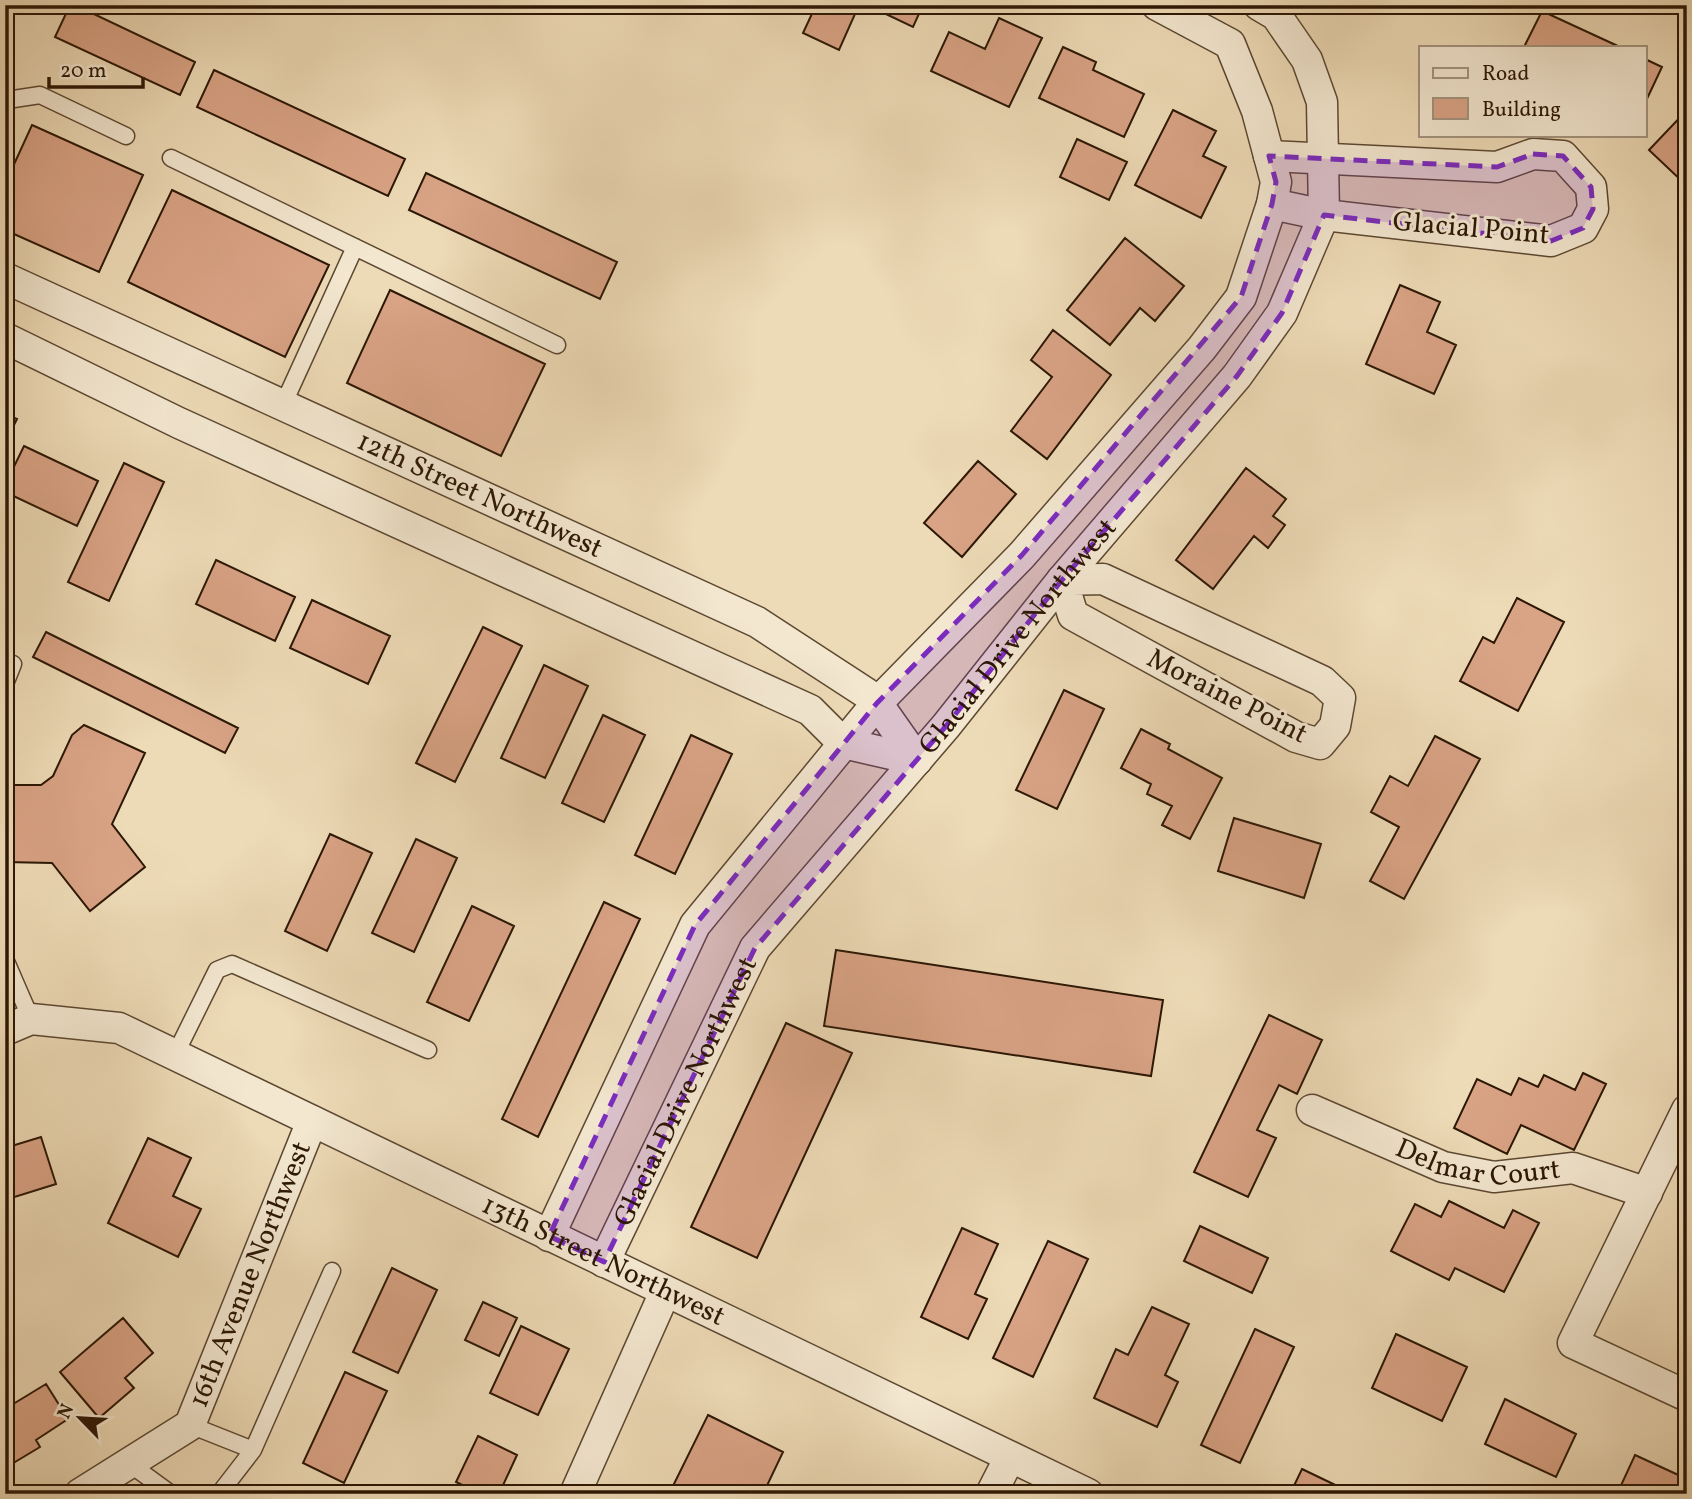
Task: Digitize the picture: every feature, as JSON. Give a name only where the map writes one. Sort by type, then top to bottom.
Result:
[{"type":"street","points":[[550,1236],[695,925],[877,703],[1022,555],[1202,348],[1241,297],[1272,204],[1276,182],[1269,156],[1256,111],[1230,44],[1157,5]]},
{"type":"street","name":"Glacial Drive Northwest","points":[[604,1262],[755,948],[917,760],[1062,580],[1237,376],[1282,313],[1324,215],[1322,102],[1307,60],[1276,15],[1258,5]]},
{"type":"street","name":"Glacial Point","points":[[1269,156],[1497,167],[1533,154],[1563,156],[1591,187],[1593,209],[1583,228],[1551,241],[1324,215],[1272,204]]},
{"type":"street","name":"12th Street Northwest","points":[[5,278],[757,622],[877,703],[917,760]]},
{"type":"street","points":[[5,338],[179,423],[810,710],[843,743],[917,760]]},
{"type":"street","points":[[1022,555],[1062,580]]},
{"type":"street","name":"Moraine Point","points":[[1103,579],[1322,681],[1340,698],[1335,726],[1320,744],[1296,737],[1073,615],[1062,580],[1103,579]]},
{"type":"street","name":"13th Street Northwest","points":[[18,1025],[120,1028],[1088,1494]]},
{"type":"street","name":"Delmar Court","points":[[1312,1110],[1443,1167],[1494,1177],[1573,1168],[1647,1193]]},
{"type":"street","points":[[1687,1110],[1573,1343],[1687,1396]]},
{"type":"street","name":"16th Avenue Northwest","points":[[80,1494],[190,1425],[312,1121]]},
{"type":"street","points":[[575,1494],[665,1292]]},
{"type":"street","points":[[992,1494],[1010,1457]]},
{"type":"lane","points":[[5,103],[8,100],[40,94],[127,136]]},
{"type":"lane","points":[[171,158],[557,345]]},
{"type":"lane","points":[[283,405],[355,247]]},
{"type":"lane","points":[[5,684],[13,664]]},
{"type":"lane","points":[[5,959],[18,1025]]},
{"type":"lane","points":[[175,1055],[217,970],[232,964],[428,1050]]},
{"type":"lane","points":[[219,1494],[253,1450],[332,1272]]},
{"type":"lane","points":[[190,1425],[253,1450]]},
{"type":"lane","points":[[123,1467],[171,1494]]},
{"type":"highlighted area","points":[[1533,154],[1563,156],[1591,187],[1593,209],[1583,228],[1551,241],[1324,215],[1282,313],[1237,376],[1062,580],[946,726],[755,948],[604,1262],[549,1236],[695,925],[877,703],[1022,555],[1241,297],[1272,204],[1276,182],[1269,156],[1497,167]]},
{"type":"building","points":[[70,5],[195,62],[180,95],[55,37]]},
{"type":"building","points":[[816,5],[859,5],[839,50],[803,33]]},
{"type":"building","points":[[867,5],[923,5],[913,27]]},
{"type":"building","points":[[1542,11],[1618,46],[1524,46]]},
{"type":"building","points":[[999,18],[1042,38],[1009,107],[931,71],[949,32],[985,49]]},
{"type":"building","points":[[1063,47],[1096,62],[1093,70],[1144,94],[1124,137],[1039,98]]},
{"type":"building","points":[[1646,59],[1662,67],[1646,101]]},
{"type":"building","points":[[214,70],[405,159],[388,196],[197,107]]},
{"type":"building","points":[[1173,110],[1216,131],[1203,156],[1226,167],[1201,218],[1135,185]]},
{"type":"building","points":[[1687,110],[1687,186],[1649,150]]},
{"type":"building","points":[[32,125],[143,175],[99,272],[5,230],[5,184]]},
{"type":"building","points":[[1077,139],[1127,162],[1109,200],[1060,177]]},
{"type":"building","points":[[426,173],[617,262],[600,299],[409,210]]},
{"type":"building","points":[[172,190],[329,265],[285,357],[128,282]]},
{"type":"building","points":[[1125,238],[1184,286],[1155,321],[1140,308],[1110,345],[1067,310]]},
{"type":"building","points":[[1400,285],[1440,302],[1427,332],[1456,345],[1434,394],[1366,364]]},
{"type":"building","points":[[390,290],[545,364],[501,456],[347,383]]},
{"type":"building","points":[[1053,330],[1111,375],[1047,459],[1011,431],[1052,377],[1031,360]]},
{"type":"building","points":[[5,414],[17,419],[5,443]]},
{"type":"building","points":[[24,446],[98,481],[77,526],[5,492],[5,485]]},
{"type":"building","points":[[978,461],[1016,494],[962,557],[924,523]]},
{"type":"building","points":[[124,463],[164,482],[109,601],[68,582]]},
{"type":"building","points":[[1246,468],[1286,499],[1273,516],[1285,525],[1268,548],[1254,536],[1213,589],[1176,560]]},
{"type":"building","points":[[216,560],[295,597],[275,641],[196,604]]},
{"type":"building","points":[[1517,598],[1564,622],[1518,711],[1460,681],[1483,637],[1494,643]]},
{"type":"building","points":[[312,600],[390,636],[368,684],[290,648]]},
{"type":"building","points":[[483,627],[522,646],[455,782],[416,763]]},
{"type":"building","points":[[46,632],[238,728],[225,753],[33,657]]},
{"type":"building","points":[[544,665],[588,686],[545,778],[501,758]]},
{"type":"building","points":[[1064,690],[1104,709],[1057,809],[1016,790]]},
{"type":"building","points":[[603,715],[645,735],[604,822],[562,803]]},
{"type":"building","points":[[84,725],[145,753],[112,824],[145,867],[90,911],[52,863],[5,862],[5,785],[41,785],[53,776],[72,735]]},
{"type":"building","points":[[1141,729],[1170,744],[1168,749],[1222,778],[1190,839],[1162,825],[1172,806],[1147,794],[1151,784],[1121,768]]},
{"type":"building","points":[[691,735],[732,754],[675,874],[635,855]]},
{"type":"building","points":[[1435,736],[1480,759],[1404,899],[1370,881],[1399,827],[1371,812],[1390,776],[1408,786]]},
{"type":"building","points":[[1234,818],[1321,844],[1304,898],[1218,871]]},
{"type":"building","points":[[330,834],[372,853],[327,951],[285,931]]},
{"type":"building","points":[[416,839],[457,858],[414,952],[372,933]]},
{"type":"building","points":[[604,902],[640,919],[538,1137],[502,1119]]},
{"type":"building","points":[[472,906],[514,926],[469,1021],[427,1002]]},
{"type":"building","points":[[836,950],[1163,1000],[1151,1076],[824,1026]]},
{"type":"building","points":[[1269,1015],[1322,1040],[1297,1094],[1279,1085],[1257,1130],[1276,1138],[1248,1197],[1194,1172]]},
{"type":"building","points":[[786,1023],[852,1053],[757,1258],[691,1227]]},
{"type":"building","points":[[1583,1073],[1606,1084],[1574,1150],[1521,1125],[1507,1154],[1454,1128],[1477,1079],[1511,1095],[1519,1078],[1538,1087],[1544,1075],[1575,1090]]},
{"type":"building","points":[[41,1137],[56,1184],[5,1200],[5,1148]]},
{"type":"building","points":[[148,1138],[191,1158],[173,1196],[201,1209],[178,1257],[108,1223]]},
{"type":"building","points":[[1449,1201],[1504,1228],[1513,1210],[1539,1223],[1504,1292],[1455,1268],[1449,1280],[1391,1251],[1415,1204],[1441,1217]]},
{"type":"building","points":[[1200,1226],[1268,1258],[1252,1293],[1184,1261]]},
{"type":"building","points":[[962,1228],[998,1244],[975,1294],[987,1299],[968,1339],[921,1317]]},
{"type":"building","points":[[1048,1241],[1088,1259],[1033,1377],[993,1358]]},
{"type":"building","points":[[392,1268],[437,1290],[398,1373],[353,1352]]},
{"type":"building","points":[[483,1302],[517,1318],[499,1356],[465,1340]]},
{"type":"building","points":[[1152,1307],[1189,1324],[1165,1375],[1178,1382],[1157,1427],[1094,1398],[1116,1349],[1128,1355]]},
{"type":"building","points":[[123,1318],[153,1353],[125,1378],[134,1388],[99,1418],[60,1372]]},
{"type":"building","points":[[521,1326],[569,1349],[538,1415],[490,1393]]},
{"type":"building","points":[[1255,1329],[1294,1347],[1240,1463],[1201,1445]]},
{"type":"building","points":[[1396,1334],[1467,1367],[1442,1421],[1372,1388]]},
{"type":"building","points":[[345,1372],[387,1391],[344,1483],[303,1463]]},
{"type":"building","points":[[46,1384],[68,1419],[36,1440],[40,1447],[5,1468],[5,1409]]},
{"type":"building","points":[[1505,1399],[1576,1434],[1556,1477],[1485,1444]]},
{"type":"building","points":[[708,1415],[783,1452],[763,1494],[730,1494],[717,1487],[713,1494],[669,1494]]},
{"type":"building","points":[[478,1436],[517,1455],[499,1494],[481,1494],[456,1482]]},
{"type":"building","points":[[1635,1455],[1687,1479],[1687,1494],[1617,1494]]},
{"type":"building","points":[[1302,1469],[1354,1494],[1290,1494]]}]
